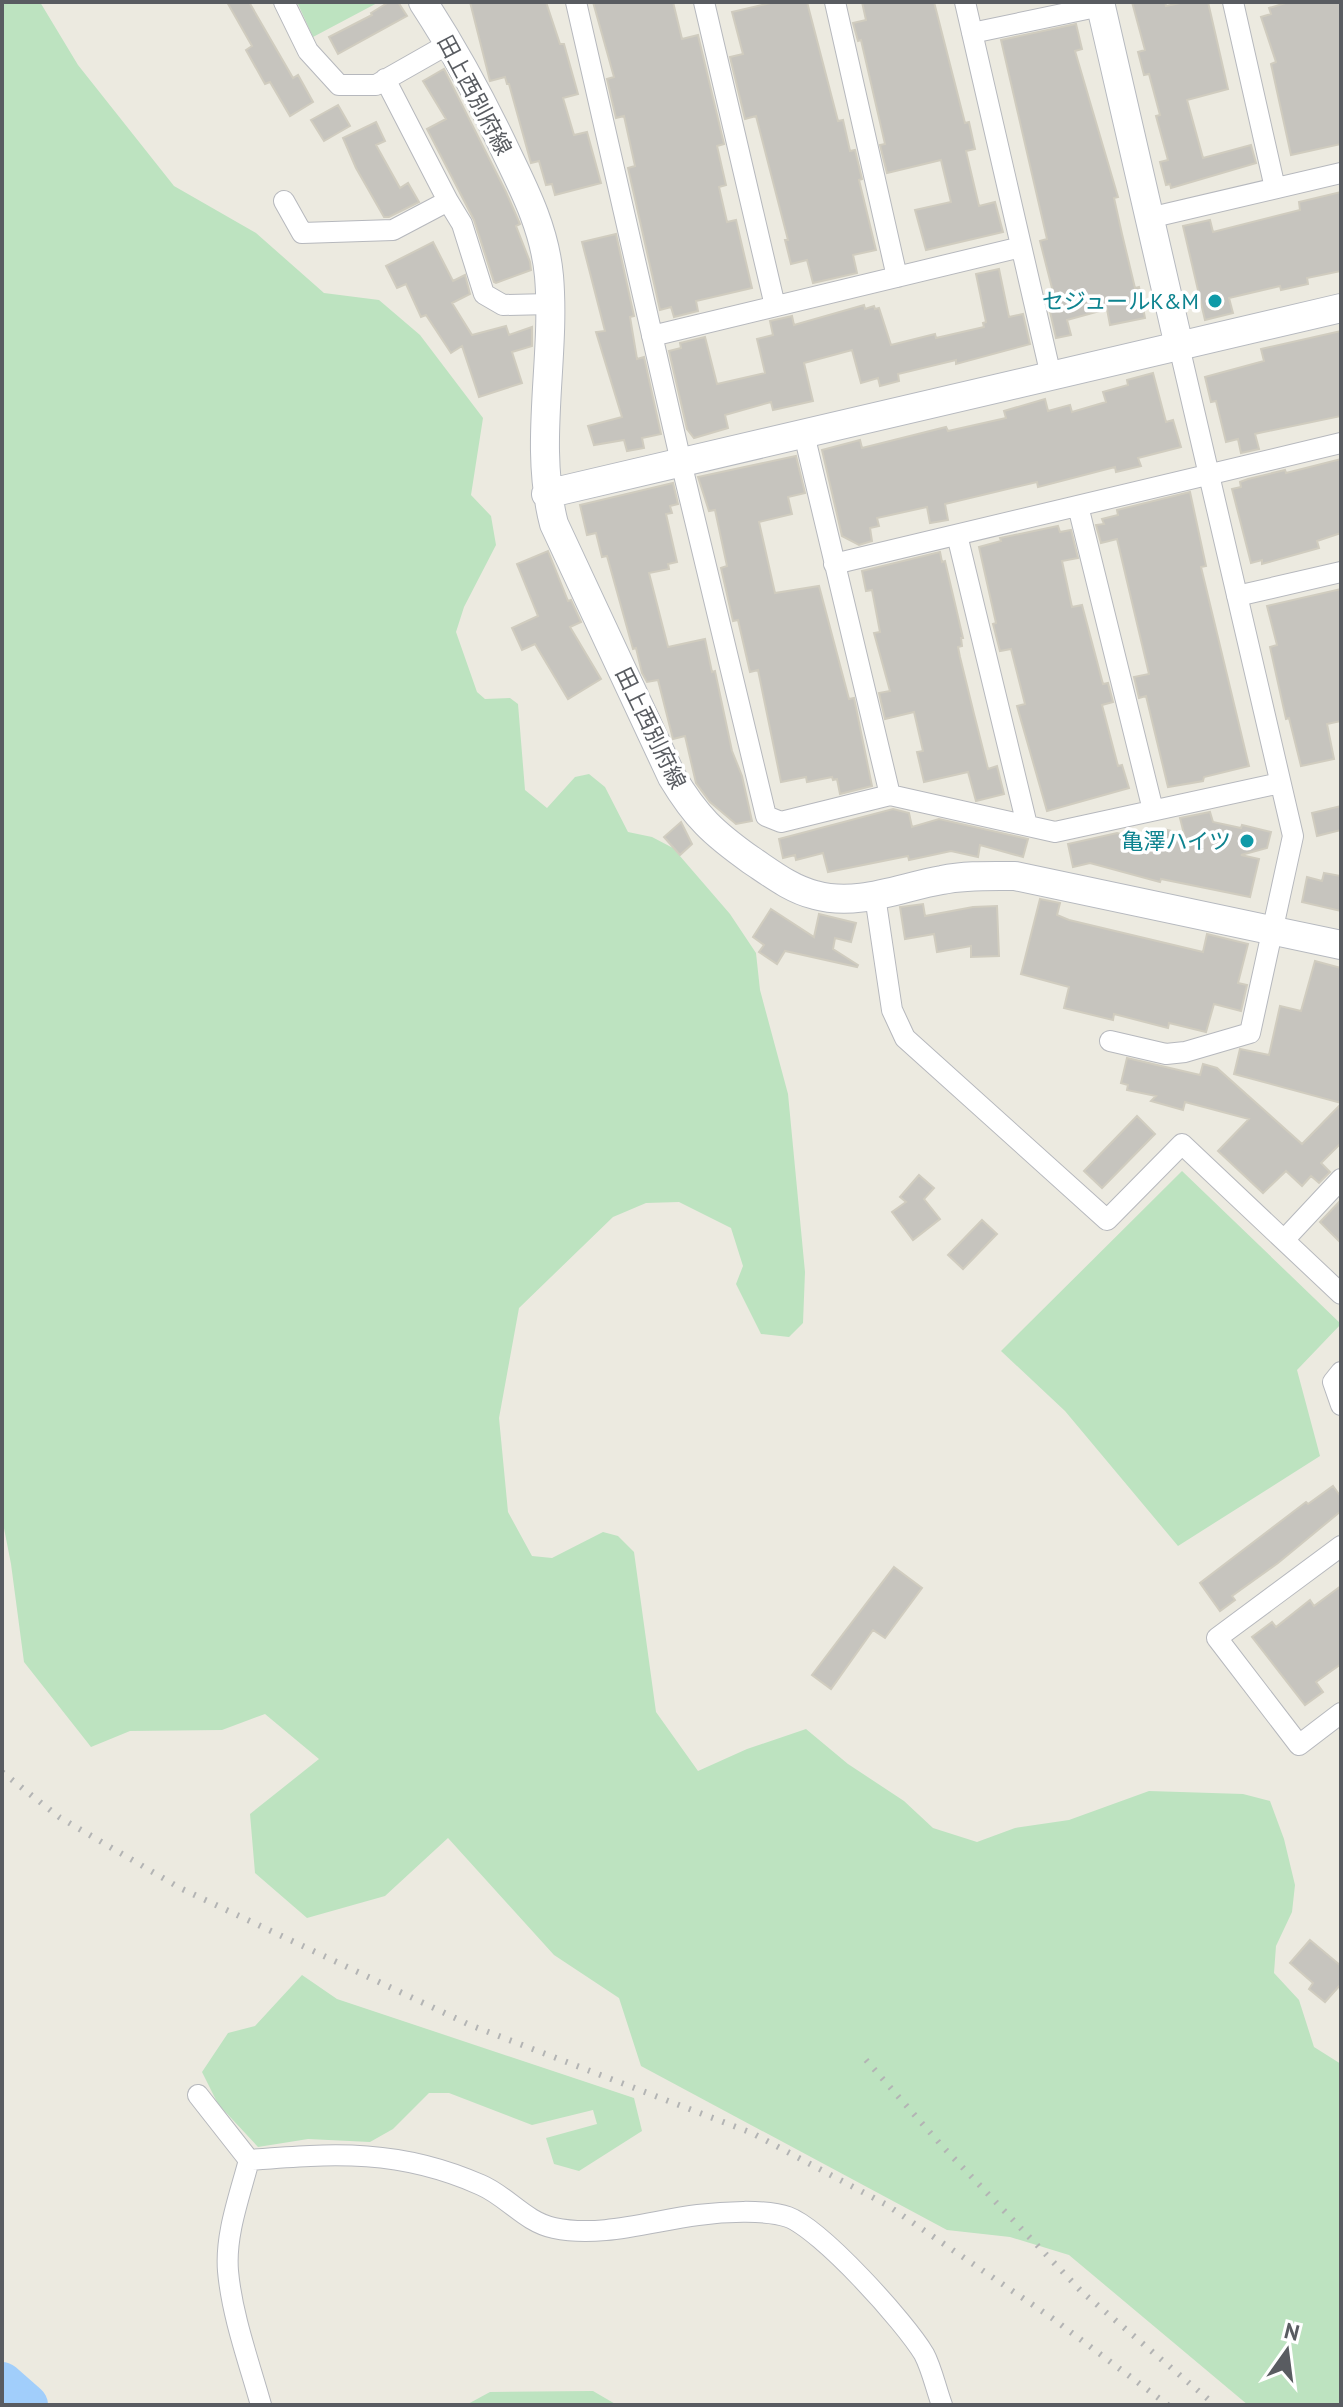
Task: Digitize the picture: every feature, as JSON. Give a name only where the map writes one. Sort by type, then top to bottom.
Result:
[{"type":"street","points":[[284,2],[308,51],[339,85],[376,85],[450,43]]},
{"type":"street","name":"田上西別府線","points":[[423,2],[450,43],[491,119],[540,227],[549,274],[546,494],[554,524],[672,777],[692,810],[710,829],[789,886],[816,895],[836,898],[875,896],[942,880],[970,876],[1015,876],[1341,945]]},
{"type":"street","points":[[576,2],[766,816],[781,822],[890,795],[1055,832],[1280,783]]},
{"type":"street","points":[[704,2],[775,306]]},
{"type":"street","points":[[835,2],[897,277]]},
{"type":"street","points":[[965,2],[1051,376]]},
{"type":"street","points":[[1233,2],[1275,188]]},
{"type":"street","points":[[972,33],[1100,4],[1293,836],[1250,1033],[1185,1052],[1166,1054],[1110,1041]]},
{"type":"street","points":[[385,79],[462,224],[484,294],[503,305],[550,304]]},
{"type":"street","points":[[1149,218],[1341,173]]},
{"type":"street","points":[[284,201],[302,233],[393,230],[448,201]]},
{"type":"street","points":[[652,336],[1021,247]]},
{"type":"street","points":[[546,494],[1341,308]]},
{"type":"street","points":[[804,434],[890,795]]},
{"type":"street","points":[[834,564],[1341,443]]},
{"type":"street","points":[[1078,506],[1153,810]]},
{"type":"street","points":[[957,535],[1027,825]]},
{"type":"street","points":[[1237,596],[1341,572]]},
{"type":"street","points":[[875,896],[892,1010],[905,1038],[1107,1220],[1182,1144],[1341,1294]]},
{"type":"street","points":[[1284,1240],[1341,1179]]},
{"type":"street","points":[[1341,1372],[1333,1382],[1341,1405]]},
{"type":"street","points":[[1341,1546],[1217,1638],[1299,1745],[1341,1713]]},
{"type":"street","points":[[198,2095],[249,2160]]},
{"type":"street","points":[[249,2160],[355,2154],[389,2157],[468,2179],[486,2187],[537,2222],[570,2230],[622,2228],[728,2212],[785,2216],[806,2225],[884,2302],[924,2354],[942,2405]]},
{"type":"street","points":[[249,2160],[234,2218],[228,2271],[261,2405]]},
{"type":"green space","points":[[2,2],[40,2],[78,65],[174,186],[256,233],[324,293],[379,300],[420,335],[483,418],[471,495],[491,516],[496,545],[464,607],[456,632],[477,692],[485,699],[510,698],[518,704],[525,790],[547,808],[575,777],[589,774],[605,787],[628,832],[652,837],[673,848],[730,914],[756,953],[760,990],[788,1094],[805,1272],[803,1323],[789,1337],[761,1334],[736,1284],[743,1266],[731,1228],[679,1202],[646,1203],[613,1217],[519,1308],[499,1418],[508,1512],[532,1556],[552,1558],[603,1532],[618,1536],[634,1552],[656,1712],[698,1771],[747,1749],[806,1729],[848,1764],[904,1801],[933,1828],[977,1842],[1015,1828],[1069,1820],[1149,1791],[1243,1794],[1270,1801],[1284,1839],[1295,1885],[1292,1912],[1276,1946],[1274,1973],[1299,2000],[1314,2047],[1341,2064],[1341,2405],[1248,2405],[1069,2255],[1010,2237],[947,2230],[641,2066],[619,1998],[554,1955],[448,1838],[385,1896],[307,1918],[255,1873],[250,1814],[319,1759],[265,1714],[222,1730],[130,1731],[91,1747],[24,1662],[2,1518]]},
{"type":"green space","points":[[297,2],[379,2],[313,37]]},
{"type":"green space","points":[[1182,1171],[1341,1324],[1297,1370],[1320,1456],[1178,1546],[1065,1411],[1001,1351]]},
{"type":"green space","points":[[302,1975],[337,1999],[634,2098],[642,2131],[579,2171],[554,2164],[546,2138],[597,2124],[593,2110],[532,2125],[449,2093],[429,2093],[393,2129],[370,2142],[308,2139],[258,2147],[218,2104],[202,2072],[228,2033],[255,2026]]},
{"type":"green space","points":[[593,2391],[617,2405],[466,2405],[490,2392]]},
{"type":"building","points":[[227,2],[249,2],[293,78],[298,75],[313,102],[290,116],[270,82],[265,84],[246,50],[252,46]]},
{"type":"building","points":[[389,2],[398,2],[407,16],[338,54],[329,37],[372,15]]},
{"type":"building","points":[[470,2],[546,2],[560,44],[564,44],[578,94],[563,98],[574,135],[587,132],[601,183],[555,195],[552,184],[546,185],[539,161],[531,163],[509,84],[505,77],[490,81]]},
{"type":"building","points":[[593,2],[673,2],[682,39],[698,35],[724,144],[717,146],[726,185],[719,187],[727,222],[736,220],[752,288],[696,301],[698,311],[674,317],[671,307],[660,310],[628,168],[635,166],[624,116],[616,118],[607,79],[614,77]]},
{"type":"building","points":[[775,2],[807,2],[838,121],[843,120],[850,151],[855,150],[876,250],[853,255],[857,273],[813,283],[807,260],[791,264],[785,240],[788,240],[756,116],[745,119],[730,57],[743,54],[732,12]]},
{"type":"building","points":[[862,2],[934,2],[965,123],[969,122],[975,149],[966,151],[979,206],[995,202],[1003,232],[926,250],[915,210],[951,202],[941,160],[887,173],[880,145],[885,144],[861,40],[858,41],[853,23],[866,20]]},
{"type":"building","points":[[1132,2],[1165,2],[1166,6],[1208,2],[1228,89],[1187,100],[1203,158],[1251,145],[1256,163],[1171,188],[1170,184],[1166,185],[1160,162],[1168,160],[1156,116],[1160,115],[1149,74],[1144,75],[1138,52],[1145,50]]},
{"type":"building","points":[[1289,2],[1341,2],[1341,144],[1291,155],[1271,64],[1276,62],[1261,17],[1271,14],[1269,8]]},
{"type":"building","points":[[1076,24],[1082,49],[1075,51],[1118,197],[1114,198],[1122,234],[1145,318],[1110,325],[1107,309],[1067,320],[1071,335],[1056,338],[1046,294],[1053,292],[1040,241],[1047,239],[1001,40]]},
{"type":"building","points":[[444,69],[506,192],[520,224],[516,226],[530,262],[531,270],[496,283],[474,220],[427,129],[446,119],[423,81]]},
{"type":"building","points":[[338,105],[350,126],[324,141],[311,120]]},
{"type":"building","points":[[376,122],[385,141],[376,145],[400,188],[408,183],[419,202],[389,217],[384,217],[343,138]]},
{"type":"building","points":[[1341,192],[1341,271],[1307,278],[1308,284],[1281,290],[1280,286],[1229,298],[1233,313],[1205,320],[1183,226],[1210,220],[1213,232],[1300,210],[1299,202]]},
{"type":"building","points":[[616,234],[634,316],[630,317],[637,359],[644,357],[661,434],[642,438],[644,448],[627,451],[624,440],[594,445],[588,426],[622,417],[596,332],[605,331],[582,242]]},
{"type":"building","points":[[433,242],[453,281],[465,275],[470,294],[452,303],[472,335],[506,326],[509,335],[532,327],[532,346],[512,352],[522,383],[479,397],[462,346],[451,353],[426,315],[421,317],[406,284],[397,288],[386,266]]},
{"type":"building","points":[[999,269],[1009,317],[1023,314],[1030,344],[956,364],[956,360],[898,374],[899,381],[880,386],[878,378],[861,383],[852,350],[804,363],[813,401],[773,410],[771,402],[725,415],[728,428],[694,438],[687,429],[669,351],[681,348],[680,343],[705,337],[717,384],[765,373],[757,339],[773,335],[770,321],[792,316],[794,325],[864,305],[865,309],[874,306],[875,309],[879,308],[891,345],[935,334],[936,338],[984,327],[983,323],[986,322],[976,274]]},
{"type":"building","points":[[1341,331],[1341,416],[1255,434],[1259,449],[1241,453],[1238,439],[1226,442],[1216,401],[1211,402],[1205,377],[1264,361],[1261,349]]},
{"type":"building","points":[[1153,373],[1166,422],[1173,420],[1181,447],[1138,458],[1141,466],[1116,472],[1115,467],[1038,487],[1037,482],[945,504],[948,520],[930,523],[927,507],[877,518],[879,526],[870,528],[872,541],[859,545],[842,536],[822,450],[860,440],[862,448],[946,427],[948,431],[1006,418],[1004,411],[1045,399],[1048,411],[1070,405],[1072,412],[1106,402],[1103,392],[1128,385],[1127,380]]},
{"type":"building","points":[[796,456],[805,493],[788,497],[792,514],[759,522],[775,593],[819,586],[849,699],[854,698],[872,786],[840,794],[837,779],[833,780],[832,777],[807,782],[806,777],[781,782],[758,670],[750,672],[738,620],[733,621],[721,568],[727,566],[715,510],[709,511],[698,477]]},
{"type":"building","points":[[1341,459],[1341,533],[1317,541],[1319,548],[1262,564],[1262,560],[1251,563],[1232,489],[1241,487],[1240,482],[1248,479]]},
{"type":"building","points":[[673,483],[678,504],[670,506],[672,513],[666,514],[677,562],[668,564],[669,569],[649,573],[668,647],[705,639],[752,821],[736,824],[710,802],[696,783],[685,736],[673,739],[658,680],[647,682],[642,673],[607,556],[602,557],[596,533],[587,535],[580,505]]},
{"type":"building","points":[[1190,492],[1206,566],[1201,567],[1249,766],[1204,777],[1203,781],[1168,787],[1146,696],[1139,698],[1134,677],[1149,674],[1117,539],[1101,543],[1096,525],[1104,524],[1102,519],[1118,515],[1117,510]]},
{"type":"building","points":[[1058,526],[1060,532],[1071,530],[1078,558],[1062,561],[1072,607],[1082,605],[1103,684],[1108,683],[1113,702],[1102,705],[1118,766],[1122,765],[1129,788],[1047,811],[1017,706],[1025,704],[1011,649],[1000,651],[993,624],[996,623],[979,547],[1001,541],[1000,538]]},
{"type":"building","points":[[548,551],[568,601],[571,600],[581,622],[570,627],[601,679],[568,699],[535,644],[522,650],[512,628],[538,616],[517,564]]},
{"type":"building","points":[[940,552],[942,562],[945,561],[963,638],[962,646],[958,647],[988,769],[997,766],[1004,794],[976,801],[968,772],[924,782],[917,752],[923,751],[914,712],[885,719],[879,693],[890,691],[874,633],[880,632],[872,590],[866,591],[862,571]]},
{"type":"building","points":[[1341,589],[1341,721],[1327,724],[1334,759],[1301,766],[1289,718],[1286,719],[1270,647],[1277,645],[1267,606]]},
{"type":"building","points":[[1341,806],[1341,830],[1317,836],[1312,813]]},
{"type":"building","points":[[893,809],[909,813],[912,827],[939,819],[1028,839],[1023,857],[980,845],[978,857],[951,851],[828,872],[823,853],[796,860],[795,855],[783,858],[779,839]]},
{"type":"building","points":[[1210,812],[1213,822],[1271,832],[1267,848],[1241,855],[1259,859],[1250,897],[1161,879],[1160,882],[1090,863],[1073,867],[1068,844],[1117,833],[1159,844],[1163,829],[1184,834],[1180,818]]},
{"type":"building","points":[[681,822],[692,844],[680,855],[664,837]]},
{"type":"building","points":[[1324,873],[1341,876],[1341,911],[1302,902],[1307,877],[1322,881]]},
{"type":"building","points":[[1040,899],[1060,903],[1057,915],[1069,920],[1203,952],[1207,934],[1248,944],[1238,983],[1247,985],[1241,1011],[1214,1004],[1206,1032],[1169,1023],[1168,1028],[1114,1014],[1113,1020],[1064,1008],[1069,987],[1021,974]]},
{"type":"building","points":[[923,904],[925,916],[997,906],[999,956],[971,957],[971,946],[937,952],[934,934],[905,939],[900,907]]},
{"type":"building","points":[[771,909],[814,937],[819,914],[856,923],[851,942],[835,938],[833,949],[857,967],[785,951],[777,964],[759,952],[764,945],[753,937]]},
{"type":"building","points":[[1315,961],[1341,968],[1341,1103],[1234,1074],[1240,1049],[1269,1055],[1280,1006],[1301,1011]]},
{"type":"building","points":[[1127,1058],[1200,1075],[1203,1064],[1217,1068],[1302,1144],[1341,1104],[1341,1143],[1321,1163],[1330,1172],[1319,1183],[1311,1176],[1302,1186],[1286,1171],[1263,1193],[1218,1151],[1249,1119],[1185,1102],[1183,1110],[1151,1101],[1156,1096],[1127,1090],[1128,1085],[1121,1083]]},
{"type":"building","points":[[1137,1116],[1155,1134],[1102,1188],[1084,1171]]},
{"type":"building","points":[[919,1175],[934,1188],[924,1199],[940,1219],[913,1240],[892,1212],[906,1202],[900,1197]]},
{"type":"building","points":[[1341,1200],[1341,1243],[1320,1222]]},
{"type":"building","points":[[982,1220],[997,1234],[963,1269],[948,1255]]},
{"type":"building","points":[[1333,1486],[1341,1497],[1341,1511],[1232,1596],[1235,1600],[1220,1611],[1200,1583],[1306,1502],[1308,1504]]},
{"type":"building","points":[[894,1567],[922,1588],[885,1638],[873,1630],[831,1689],[812,1675]]},
{"type":"building","points":[[1341,1586],[1341,1664],[1316,1682],[1323,1692],[1305,1705],[1252,1637],[1272,1622],[1276,1627],[1310,1600],[1314,1606]]},
{"type":"building","points":[[1310,1940],[1341,1966],[1341,1984],[1325,2002],[1309,1989],[1313,1983],[1290,1963]]},
{"type":"waterway","points":[[2,2383],[27,2405]]},
{"type":"railway","points":[[2,1772],[59,1817],[180,1888],[470,2025],[752,2133],[887,2205],[1052,2318],[1168,2405]]},
{"type":"railway","points":[[866,2060],[943,2147],[1082,2292],[1215,2405]]},
{"type":"place","name":"セジュールK&M","points":[[1215,301]]},
{"type":"place","name":"亀澤ハイツ","points":[[1247,841]]}]
